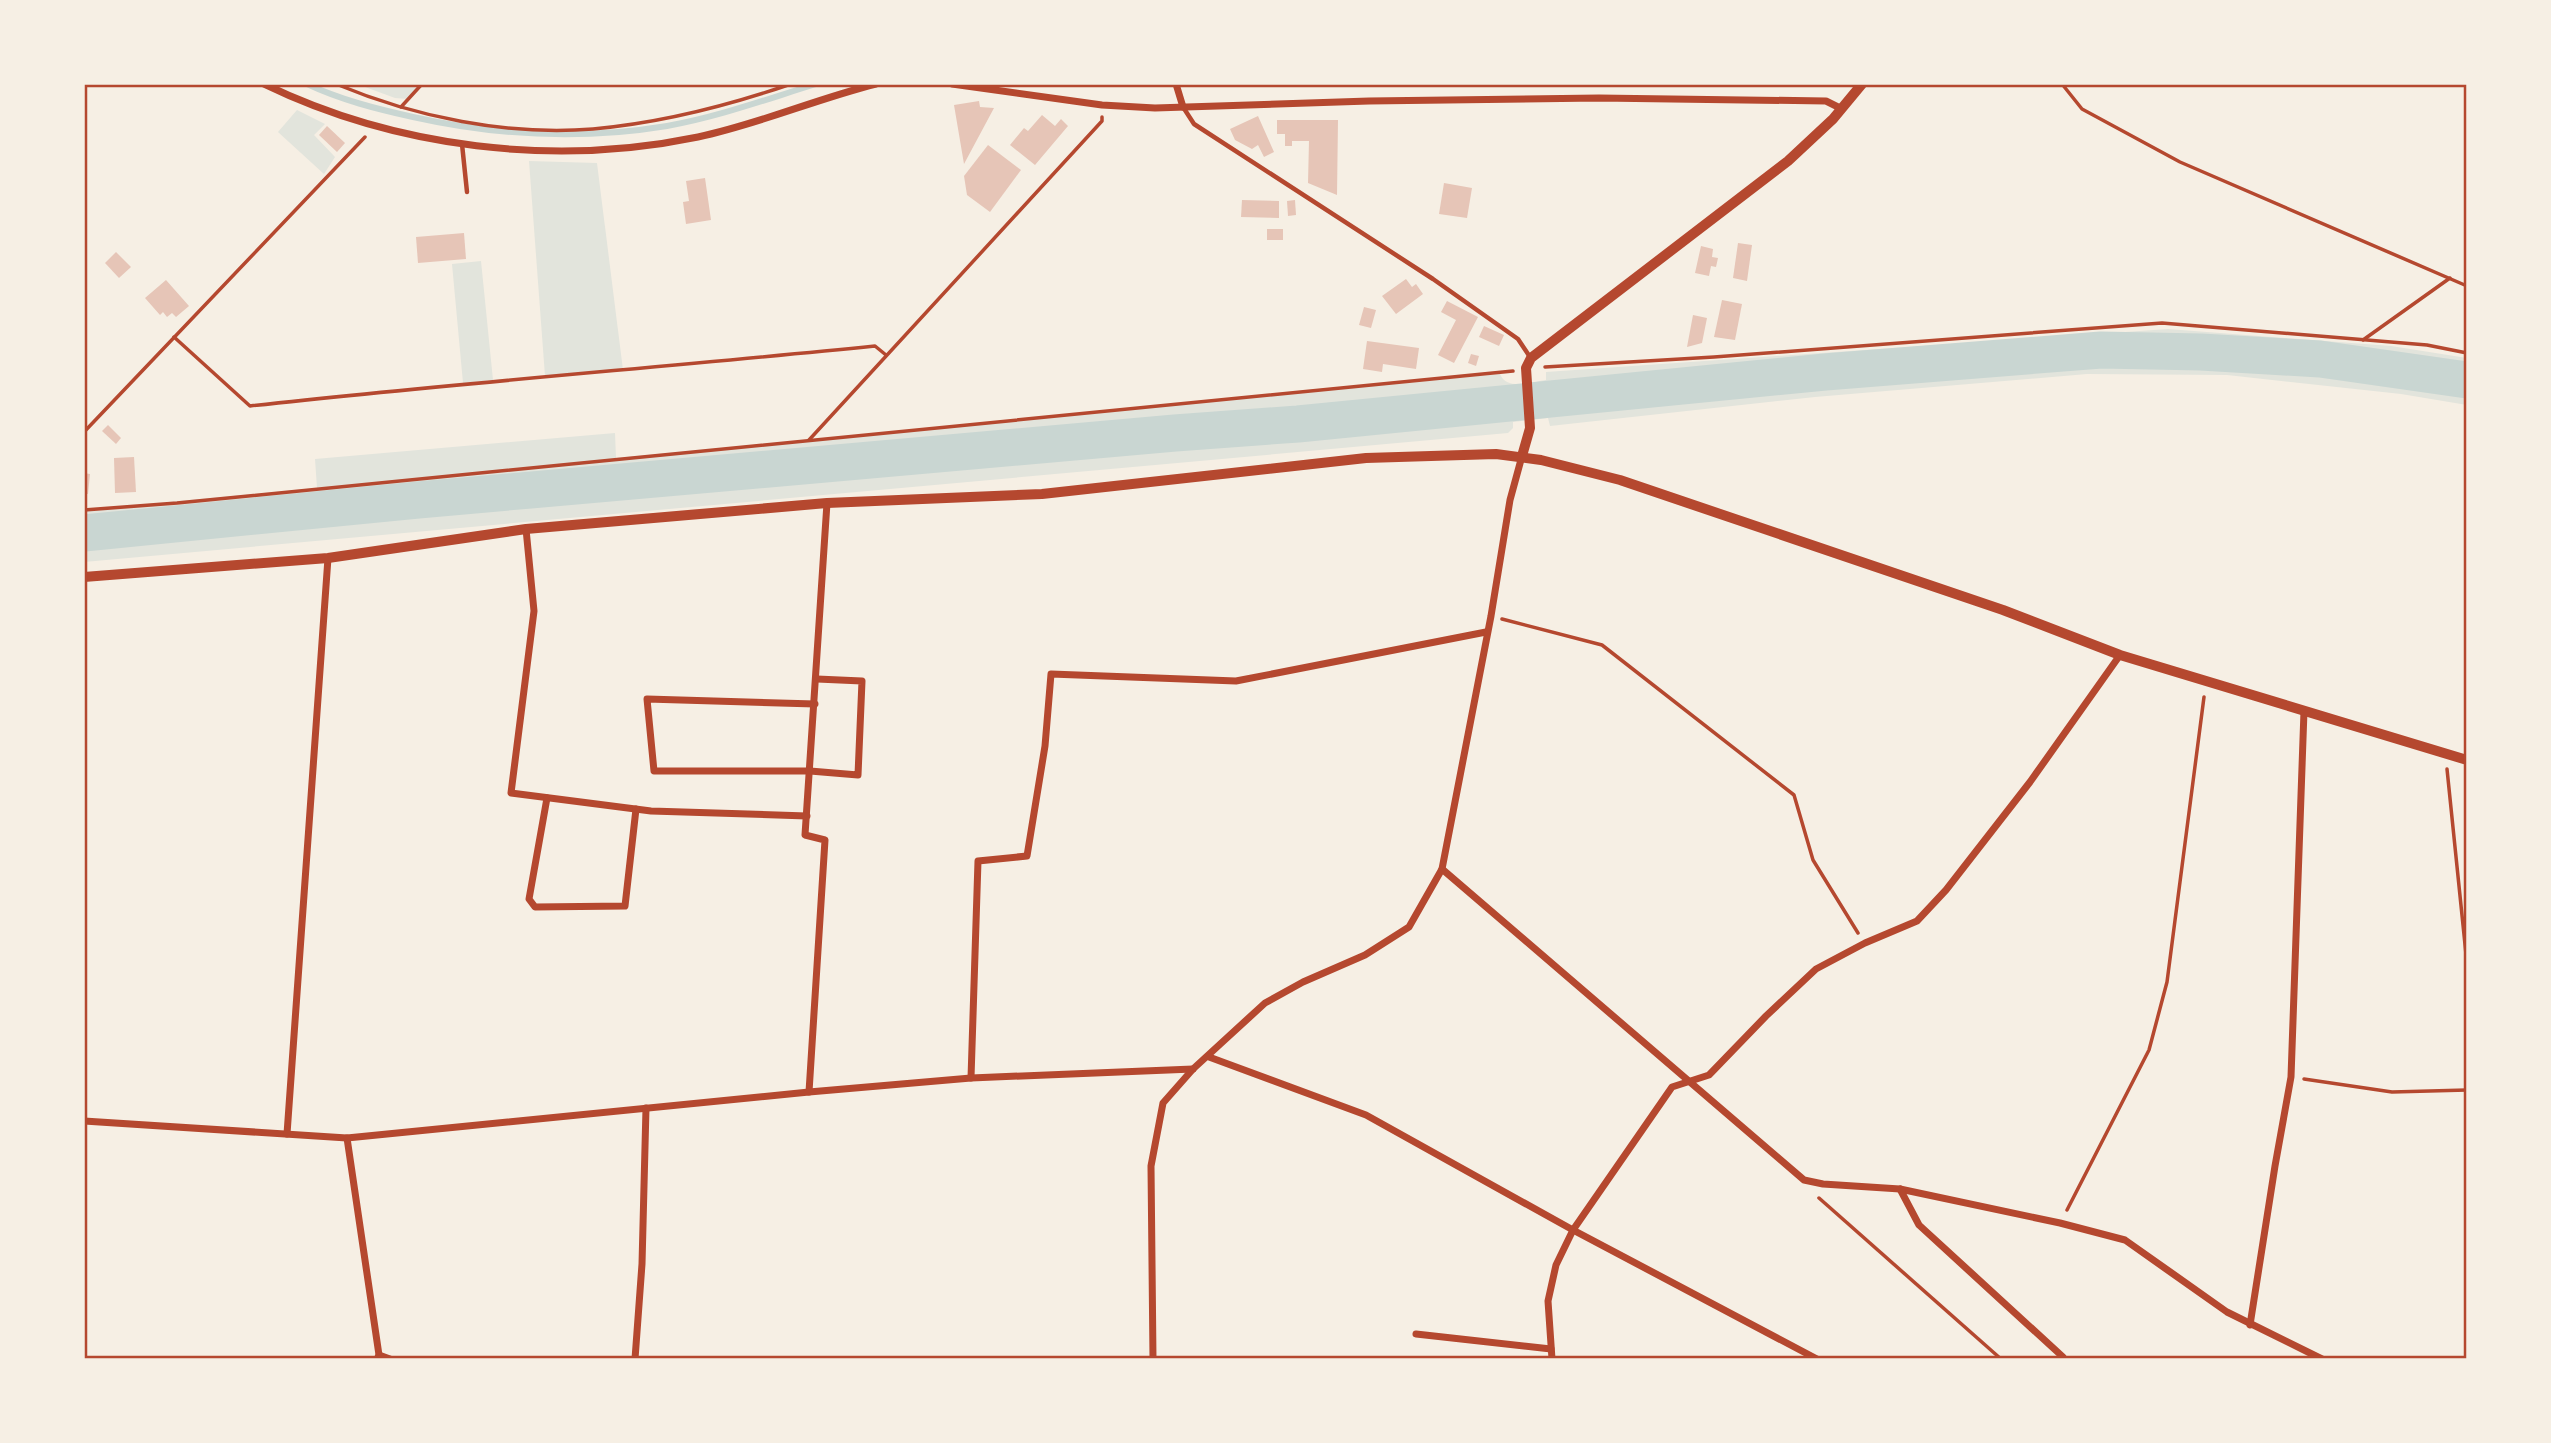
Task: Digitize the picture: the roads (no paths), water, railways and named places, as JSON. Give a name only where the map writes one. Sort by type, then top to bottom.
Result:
[{"type":"street","points":[[264,84],[371,125],[462,144],[556,151],[618,149],[699,136],[876,84]]},
{"type":"street","points":[[952,84],[1102,105],[1183,107],[1599,98],[1826,101],[1842,109]]},
{"type":"street","points":[[1175,84],[1183,107]]},
{"type":"street","points":[[1153,1359],[1151,1166],[1163,1103],[1193,1069],[1265,1003],[1303,982],[1365,955],[1409,927],[1442,869],[1491,616],[1510,500],[1530,428],[1528,368],[1788,161],[1819,134],[1862,84]]},
{"type":"street","points":[[84,577],[328,558],[526,528],[827,503],[1042,494],[1366,458],[1436,454],[1522,456],[1620,480],[2003,610],[2120,655],[2467,760]]},
{"type":"street","points":[[809,1092],[825,840],[805,835],[827,503]]},
{"type":"street","points":[[526,528],[534,611],[511,793],[636,809],[807,816]]},
{"type":"street","points":[[287,1134],[328,558]]},
{"type":"street","points":[[971,1078],[978,861],[1027,856],[1045,746],[1051,674],[1236,681],[1486,632]]},
{"type":"street","points":[[1552,1359],[1548,1301],[1556,1265],[1573,1230],[1672,1087],[1709,1075],[1816,969],[1865,943],[1917,921],[1946,890],[2030,782],[2120,655]]},
{"type":"street","points":[[815,704],[647,699],[654,771],[810,771],[858,775],[862,681],[817,679]]},
{"type":"street","points":[[2250,1325],[2274,1166],[2291,1077],[2304,710]]},
{"type":"street","points":[[547,798],[529,899],[535,907],[625,906],[636,809]]},
{"type":"street","points":[[1442,869],[1804,1180],[1823,1184],[1900,1189],[2126,1240],[2227,1312],[2322,1359]]},
{"type":"street","points":[[1209,1057],[1366,1115],[1573,1230],[1817,1359]]},
{"type":"street","points":[[84,1121],[347,1139],[971,1078],[1193,1069]]},
{"type":"street","points":[[635,1359],[642,1264],[646,1108]]},
{"type":"street","points":[[347,1139],[378,1357],[390,1359]]},
{"type":"street","points":[[1900,1189],[1919,1225],[2063,1357],[2061,1359]]},
{"type":"street","points":[[1416,1334],[1551,1349]]},
{"type":"lane","points":[[1183,107],[1194,124],[1433,279],[1518,339],[1528,368]]},
{"type":"lane","points":[[462,144],[467,192]]},
{"type":"waterway","points":[[307,84],[359,104],[400,114],[477,128],[540,134],[603,133],[667,126],[705,118],[816,84]]},
{"type":"waterway","points":[[84,533],[418,500],[1298,424],[1825,372],[2101,350],[2201,352],[2320,359],[2467,380]]}]
